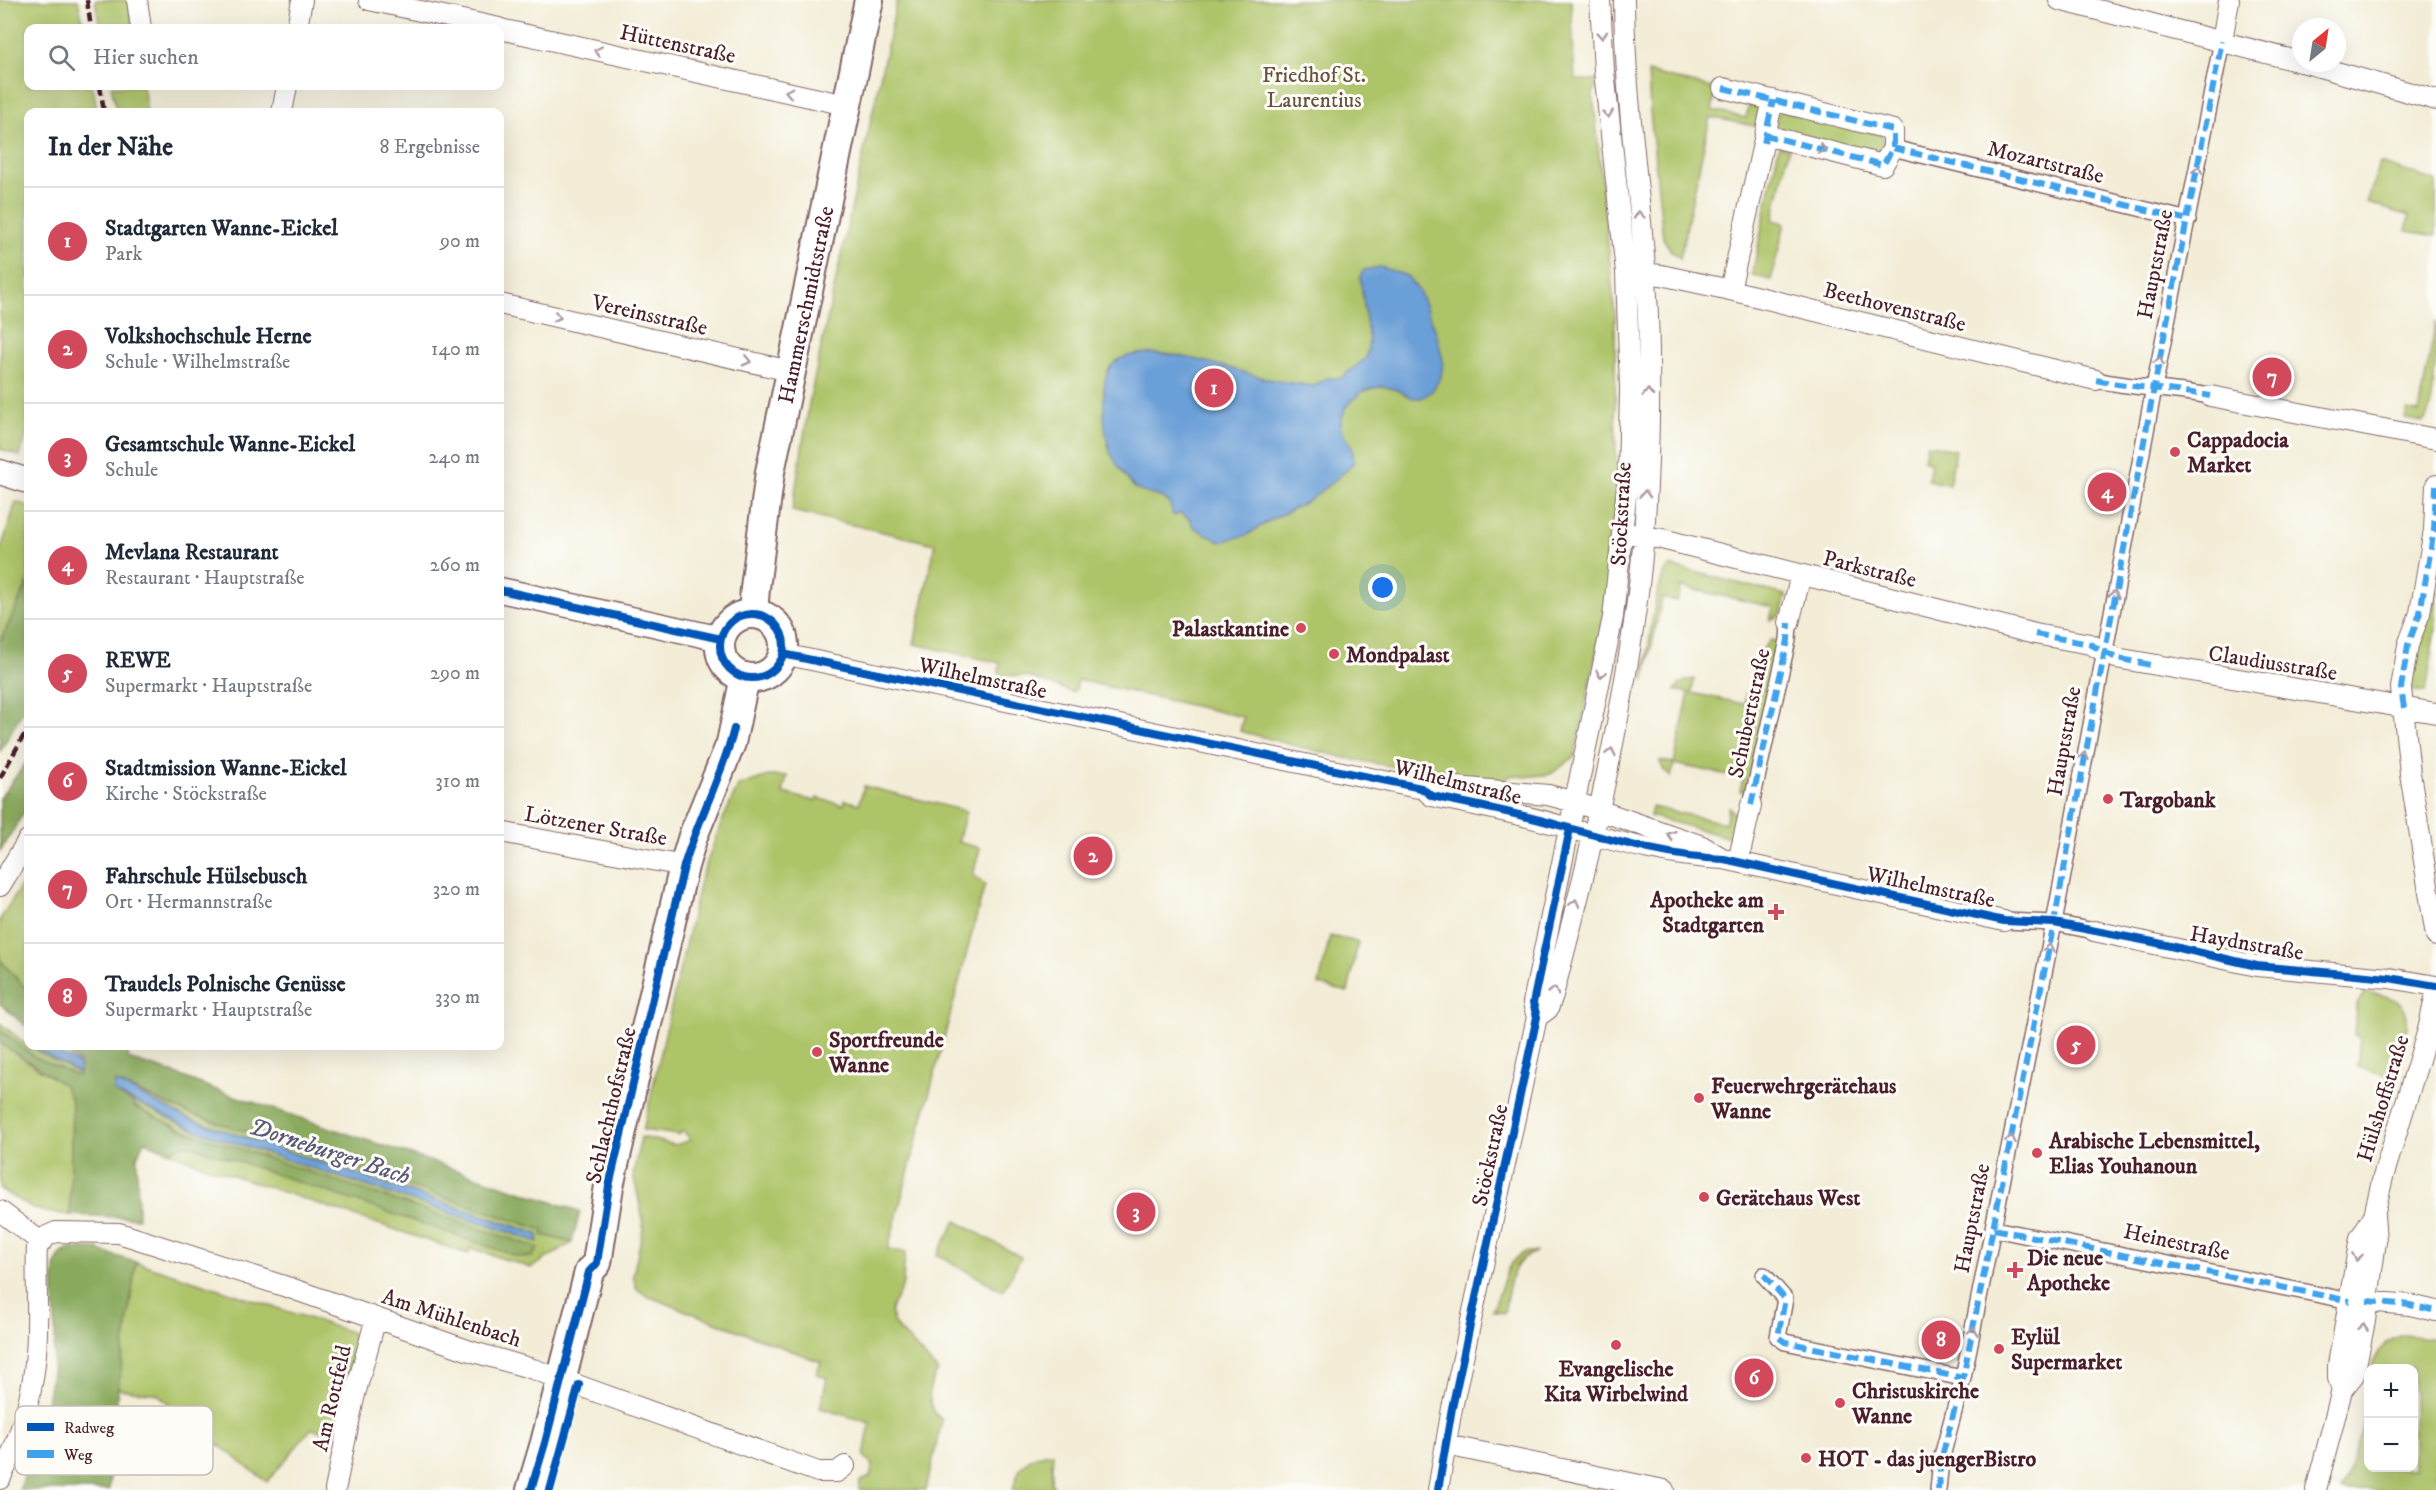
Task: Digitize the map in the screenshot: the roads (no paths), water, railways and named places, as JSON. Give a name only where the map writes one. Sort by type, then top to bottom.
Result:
[{"type":"main road","name":"Hammerschmidtstraße","points":[[753,614],[754,588],[770,472],[869,0]]},
{"type":"main road","points":[[746,614],[753,614],[771,620],[777,627],[782,635],[783,654],[775,668],[753,678],[745,677],[730,669],[721,655],[720,639],[732,620],[746,614]]},
{"type":"main road","name":"Schlachthofstraße","points":[[550,1490],[589,1272],[597,1263],[609,1186],[684,866],[693,836],[730,743],[745,677]]},
{"type":"main road","name":"Schlachthofstraße","points":[[531,1490],[546,1443],[570,1382]]},
{"type":"street","points":[[137,0],[140,24]]},
{"type":"street","points":[[298,24],[302,0]]},
{"type":"street","name":"Hüttenstraße","points":[[369,0],[477,24]]},
{"type":"street","name":"Stöckstraße","points":[[1537,1017],[1548,1009],[1553,995],[1598,809],[1625,681],[1639,584],[1643,536],[1649,355],[1604,71],[1600,0]]},
{"type":"street","name":"Stöckstraße","points":[[1438,1490],[1452,1408],[1537,1017],[1533,1003],[1612,617],[1623,533],[1635,272],[1624,0]]},
{"type":"street","points":[[2059,0],[2292,59]]},
{"type":"street","name":"Hauptstraße","points":[[1938,1490],[1941,1460],[1963,1378],[2054,923],[2103,652],[2229,0]]},
{"type":"street","name":"Hüttenstraße","points":[[504,30],[846,105]]},
{"type":"street","points":[[2338,72],[2436,100]]},
{"type":"street","points":[[1723,88],[1893,130],[1893,148],[1883,165],[1765,135]]},
{"type":"street","points":[[283,108],[286,90]]},
{"type":"street","points":[[1730,290],[1773,100]]},
{"type":"street","name":"Mozartstraße","points":[[1893,148],[2188,220]]},
{"type":"street","name":"Beethovenstraße","points":[[1635,272],[1730,290],[2096,380],[2133,387],[2169,388],[2210,396]]},
{"type":"street","name":"Vereinsstraße","points":[[504,305],[790,371]]},
{"type":"street","points":[[2210,396],[2436,439]]},
{"type":"street","points":[[0,472],[24,480]]},
{"type":"street","points":[[2436,485],[2434,530],[2420,614],[2408,645],[2401,688],[2410,773],[2436,936]]},
{"type":"street","name":"Parkstraße","points":[[1623,533],[1643,536],[2035,634],[2090,644],[2103,652]]},
{"type":"street","name":"Schubertstraße","points":[[1731,860],[1751,805],[1801,575]]},
{"type":"street","points":[[504,591],[720,639]]},
{"type":"street","name":"Claudiusstraße","points":[[2103,652],[2116,658],[2187,672],[2436,713]]},
{"type":"street","name":"Wilhelmstraße","points":[[783,654],[1421,788],[1432,796],[1570,829],[1613,842],[1703,858],[1731,860],[2004,921],[2054,923]]},
{"type":"street","name":"Wilhelmstraße","points":[[1421,788],[1434,785],[1548,795],[1598,809],[1702,846],[1731,860]]},
{"type":"street","name":"Lötzener Straße","points":[[504,833],[684,866]]},
{"type":"street","points":[[0,886],[24,847]]},
{"type":"street","name":"Haydnstraße","points":[[2054,923],[2257,966],[2389,978],[2436,986]]},
{"type":"street","name":"Hülshoffstraße","points":[[2316,1490],[2342,1390],[2338,1378],[2338,1365],[2359,1301],[2360,1238],[2374,1215],[2428,1030],[2436,994]]},
{"type":"street","points":[[0,1211],[41,1242],[37,1246],[35,1363],[27,1406]]},
{"type":"street","name":"Heinestraße","points":[[1994,1228],[2359,1301],[2410,1305],[2436,1311]]},
{"type":"street","name":"Am Mühlenbach","points":[[41,1242],[56,1232],[119,1233],[290,1288],[470,1351],[522,1365],[818,1472],[837,1472],[845,1466]]},
{"type":"street","points":[[1764,1275],[1785,1299],[1778,1337],[1785,1342],[1963,1378]]},
{"type":"street","name":"Am Rottfeld","points":[[335,1490],[357,1387],[376,1318]]},
{"type":"street","points":[[0,1479],[15,1444]]},
{"type":"street","points":[[1446,1445],[1664,1490]]},
{"type":"water","points":[[1381,267],[1407,276],[1419,291],[1436,332],[1443,360],[1441,377],[1432,391],[1422,398],[1412,398],[1397,390],[1382,386],[1361,392],[1345,408],[1340,427],[1352,447],[1354,462],[1347,470],[1310,500],[1247,535],[1220,542],[1195,528],[1191,520],[1180,513],[1175,516],[1172,514],[1171,507],[1163,498],[1140,491],[1132,485],[1111,454],[1106,435],[1104,395],[1107,373],[1111,366],[1124,357],[1163,354],[1208,362],[1295,384],[1314,386],[1327,378],[1341,378],[1366,358],[1369,342],[1360,277],[1364,270]]},
{"type":"water","points":[[37,1050],[54,1050],[79,1064],[79,1073]]},
{"type":"water","points":[[115,1082],[187,1118],[538,1234],[538,1242],[195,1130],[114,1092]]},
{"type":"railway","points":[[87,0],[90,24]]},
{"type":"railway","points":[[101,90],[103,108]]},
{"type":"railway","points":[[0,778],[24,735]]},
{"type":"place","name":"Fahrschule Hülsebusch","points":[[2272,377]]},
{"type":"place","name":"Stadtgarten Wanne-Eickel","points":[[1214,388]]},
{"type":"place","name":"Cappadocia Market","points":[[2175,452]]},
{"type":"place","name":"Mevlana Restaurant","points":[[2107,492]]},
{"type":"place","name":"Palastkantine","points":[[1301,628]]},
{"type":"place","name":"Mondpalast","points":[[1334,654]]},
{"type":"place","name":"Targobank","points":[[2108,799]]},
{"type":"place","name":"Volkshochschule Herne","points":[[1093,856]]},
{"type":"place","name":"Apotheke am Stadtgarten","points":[[1776,912]]},
{"type":"place","name":"REWE","points":[[2076,1045]]},
{"type":"place","name":"Sportfreunde Wanne","points":[[817,1052]]},
{"type":"place","name":"Feuerwehrgerätehaus Wanne","points":[[1699,1098]]},
{"type":"place","name":"Arabische Lebensmittel, Elias Youhanoun","points":[[2037,1153]]},
{"type":"place","name":"Gerätehaus West","points":[[1704,1197]]},
{"type":"place","name":"Gesamtschule Wanne-Eickel","points":[[1136,1212]]},
{"type":"place","name":"Die neue Apotheke","points":[[2015,1270]]},
{"type":"place","name":"Traudels Polnische Genüsse","points":[[1941,1340]]},
{"type":"place","name":"Evangelische Kita Wirbelwind","points":[[1616,1345]]},
{"type":"place","name":"Eylül Supermarket","points":[[1999,1349]]},
{"type":"place","name":"Stadtmission Wanne-Eickel","points":[[1754,1378]]},
{"type":"place","name":"Christuskirche Wanne","points":[[1840,1403]]},
{"type":"place","name":"HOT - das juengerBistro","points":[[1806,1458]]},
{"type":"park label","name":"Friedhof St. Laurentius","points":[[1314,86]]},
{"type":"water label","name":"Dorneburger Bach","points":[[330,1151]]}]
